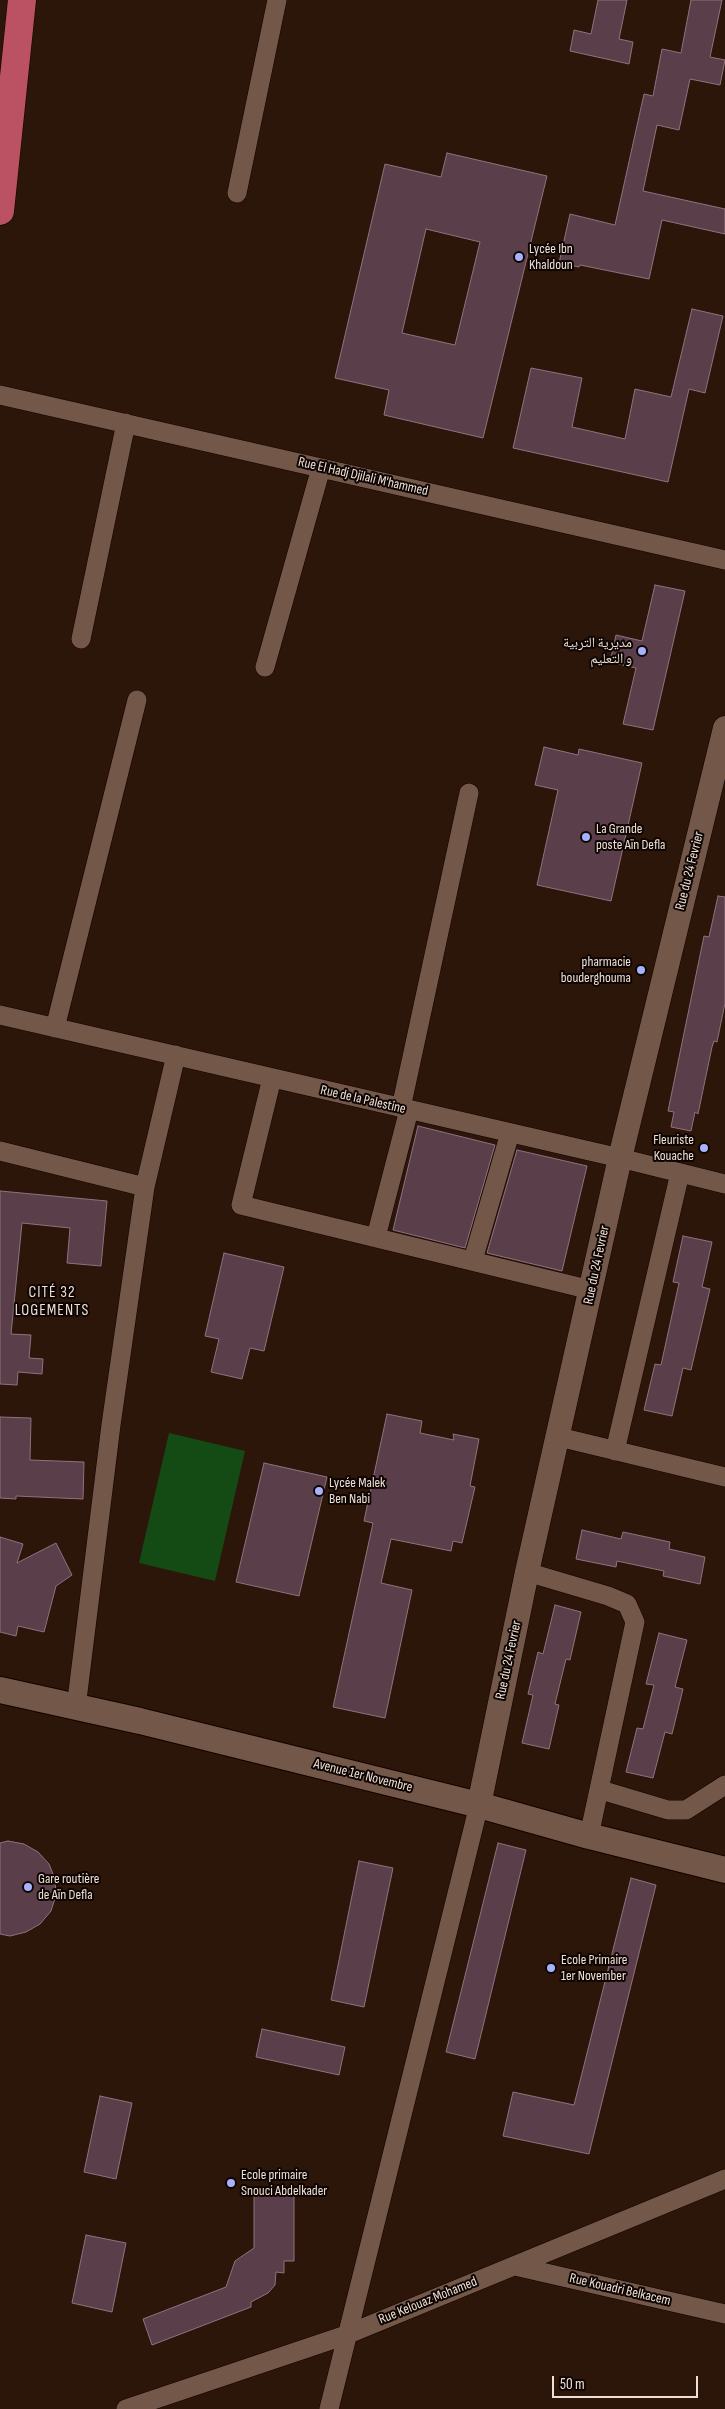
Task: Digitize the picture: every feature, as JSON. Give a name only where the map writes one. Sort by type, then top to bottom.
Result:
[{"type":"highway","points":[[0,211],[22,0]]},
{"type":"main road","name":"Avenue 1er Novembre","points":[[0,1690],[140,1721],[478,1805],[589,1836],[725,1870]]},
{"type":"street","points":[[237,193],[278,0]]},
{"type":"street","name":"Rue El Hadj Djilali M'hammed","points":[[0,395],[725,560]]},
{"type":"street","points":[[81,639],[126,423]]},
{"type":"street","points":[[265,667],[321,468]]},
{"type":"street","points":[[55,1028],[137,700]]},
{"type":"street","name":"Rue du 24 Fevrier","points":[[478,1805],[527,1572],[559,1437],[620,1158],[725,728]]},
{"type":"street","points":[[376,1237],[405,1110],[469,793]]},
{"type":"street","name":"Rue de la Palestine","points":[[0,1015],[725,1184]]},
{"type":"street","points":[[76,1708],[111,1425],[146,1188],[176,1055]]},
{"type":"street","points":[[272,1078],[241,1205],[591,1290]]},
{"type":"street","points":[[473,1260],[510,1133]]},
{"type":"street","points":[[0,1151],[146,1188]]},
{"type":"street","points":[[615,1451],[680,1173]]},
{"type":"street","points":[[559,1437],[725,1477]]},
{"type":"street","points":[[527,1572],[608,1596],[626,1604],[635,1622],[589,1836]]},
{"type":"street","points":[[600,1790],[668,1810],[686,1810],[725,1785]]},
{"type":"street","points":[[329,2409],[478,1805]]},
{"type":"street","name":"Rue Kelouaz Mohamed","points":[[126,2409],[346,2335],[725,2178]]},
{"type":"street","name":"Rue Kouadri Belkacem","points":[[515,2266],[725,2314]]},
{"type":"green space","points":[[169,1433],[245,1451],[215,1581],[139,1563]]},
{"type":"building","points":[[598,0],[627,0],[619,39],[633,42],[629,64],[570,51],[574,30],[591,34]]},
{"type":"building","points":[[691,0],[722,0],[710,57],[725,60],[720,85],[690,79],[679,130],[657,125],[643,191],[725,209],[725,234],[662,220],[649,279],[580,265],[579,267],[559,263],[570,214],[615,225],[644,94],[653,96],[662,49],[681,53]]},
{"type":"building","points":[[447,153],[547,176],[483,438],[384,415],[389,390],[335,378],[385,164],[441,177]],"holes":[[[426,229],[480,242],[455,345],[402,333]]]},
{"type":"building","points":[[692,309],[723,316],[705,393],[689,389],[668,482],[513,448],[531,368],[582,378],[572,427],[625,439],[635,389],[671,397]]},
{"type":"building","name":"مديرية التربية و التعليم","points":[[655,585],[685,591],[653,730],[623,724],[636,668],[610,662],[616,635],[642,641]]},
{"type":"building","name":"La Grande poste Aïn Defla","points":[[544,747],[578,755],[579,749],[642,763],[611,901],[537,885],[558,790],[535,785]]},
{"type":"building","points":[[718,896],[725,897],[725,1003],[717,1042],[714,1041],[712,1047],[698,1114],[695,1112],[691,1131],[671,1127],[674,1112],[668,1111],[704,936],[709,937]]},
{"type":"building","points":[[418,1126],[495,1145],[465,1248],[393,1230]]},
{"type":"building","points":[[517,1150],[587,1166],[562,1271],[487,1253]]},
{"type":"building","points":[[0,1191],[107,1201],[101,1266],[67,1263],[70,1228],[22,1223],[11,1334],[31,1335],[29,1358],[43,1359],[42,1374],[18,1372],[17,1385],[0,1384]]},
{"type":"building","points":[[683,1236],[712,1242],[702,1287],[710,1289],[691,1370],[683,1368],[672,1416],[644,1410],[655,1364],[661,1365],[679,1283],[673,1282]]},
{"type":"building","points":[[224,1253],[284,1267],[264,1351],[250,1348],[242,1379],[211,1372],[219,1339],[205,1336]]},
{"type":"building","points":[[387,1414],[422,1421],[420,1433],[454,1440],[453,1434],[479,1439],[470,1486],[475,1487],[462,1543],[453,1541],[451,1551],[391,1539],[381,1583],[412,1590],[385,1718],[333,1707],[373,1523],[364,1521]]},
{"type":"building","points":[[0,1417],[31,1418],[30,1460],[84,1462],[83,1499],[16,1496],[16,1499],[0,1498]]},
{"type":"building","points":[[264,1463],[327,1477],[299,1596],[236,1582]]},
{"type":"building","points":[[582,1530],[621,1539],[623,1532],[670,1542],[669,1549],[705,1557],[700,1584],[663,1576],[664,1571],[617,1561],[616,1567],[576,1559]]},
{"type":"building","points":[[0,1537],[23,1544],[17,1563],[56,1543],[72,1575],[56,1586],[44,1632],[18,1626],[16,1636],[0,1632]]},
{"type":"building","points":[[555,1605],[581,1612],[570,1660],[566,1659],[555,1704],[559,1705],[549,1749],[522,1743],[533,1695],[528,1694],[538,1652],[543,1654]]},
{"type":"building","points":[[659,1633],[687,1640],[675,1687],[683,1689],[672,1734],[665,1732],[653,1778],[626,1772],[637,1728],[643,1729],[654,1685],[646,1684]]},
{"type":"building","name":"Gare routière de Aïn Defla","points":[[8,1841],[24,1844],[38,1852],[49,1864],[55,1879],[56,1895],[51,1911],[40,1924],[26,1932],[10,1936],[0,1934],[0,1843]]},
{"type":"building","points":[[498,1843],[526,1850],[475,2059],[446,2052]]},
{"type":"building","points":[[359,1861],[393,1868],[364,2007],[331,2000]]},
{"type":"building","points":[[631,1878],[656,1885],[589,2154],[503,2136],[513,2092],[574,2105]]},
{"type":"building","points":[[262,2029],[345,2047],[339,2075],[256,2057]]},
{"type":"building","points":[[100,2096],[132,2103],[116,2179],[84,2172]]},
{"type":"building","points":[[254,2190],[294,2190],[294,2261],[284,2261],[284,2273],[276,2272],[275,2285],[268,2293],[251,2302],[251,2307],[152,2345],[143,2319],[226,2287],[235,2261],[254,2248]]},
{"type":"building","points":[[86,2235],[126,2243],[112,2312],[72,2303]]},
{"type":"place","name":"Lycée Ibn Khaldoun","points":[[519,257]]},
{"type":"place","name":"مديرية التربية و التعليم","points":[[642,651]]},
{"type":"place","name":"La Grande poste Aïn Defla","points":[[586,837]]},
{"type":"place","name":"pharmacie bouderghouma","points":[[641,970]]},
{"type":"place","name":"Fleuriste Kouache","points":[[704,1148]]},
{"type":"place","name":"Lycée Malek Ben Nabi","points":[[319,1491]]},
{"type":"place","name":"Gare routière de Aïn Defla","points":[[28,1887]]},
{"type":"place","name":"Ecole Primaire 1er November","points":[[551,1968]]},
{"type":"place","name":"Ecole primaire Snouci Abdelkader","points":[[231,2183]]},
{"type":"district","name":"CITÉ 32 LOGEMENTS","points":[[52,1302]]}]
